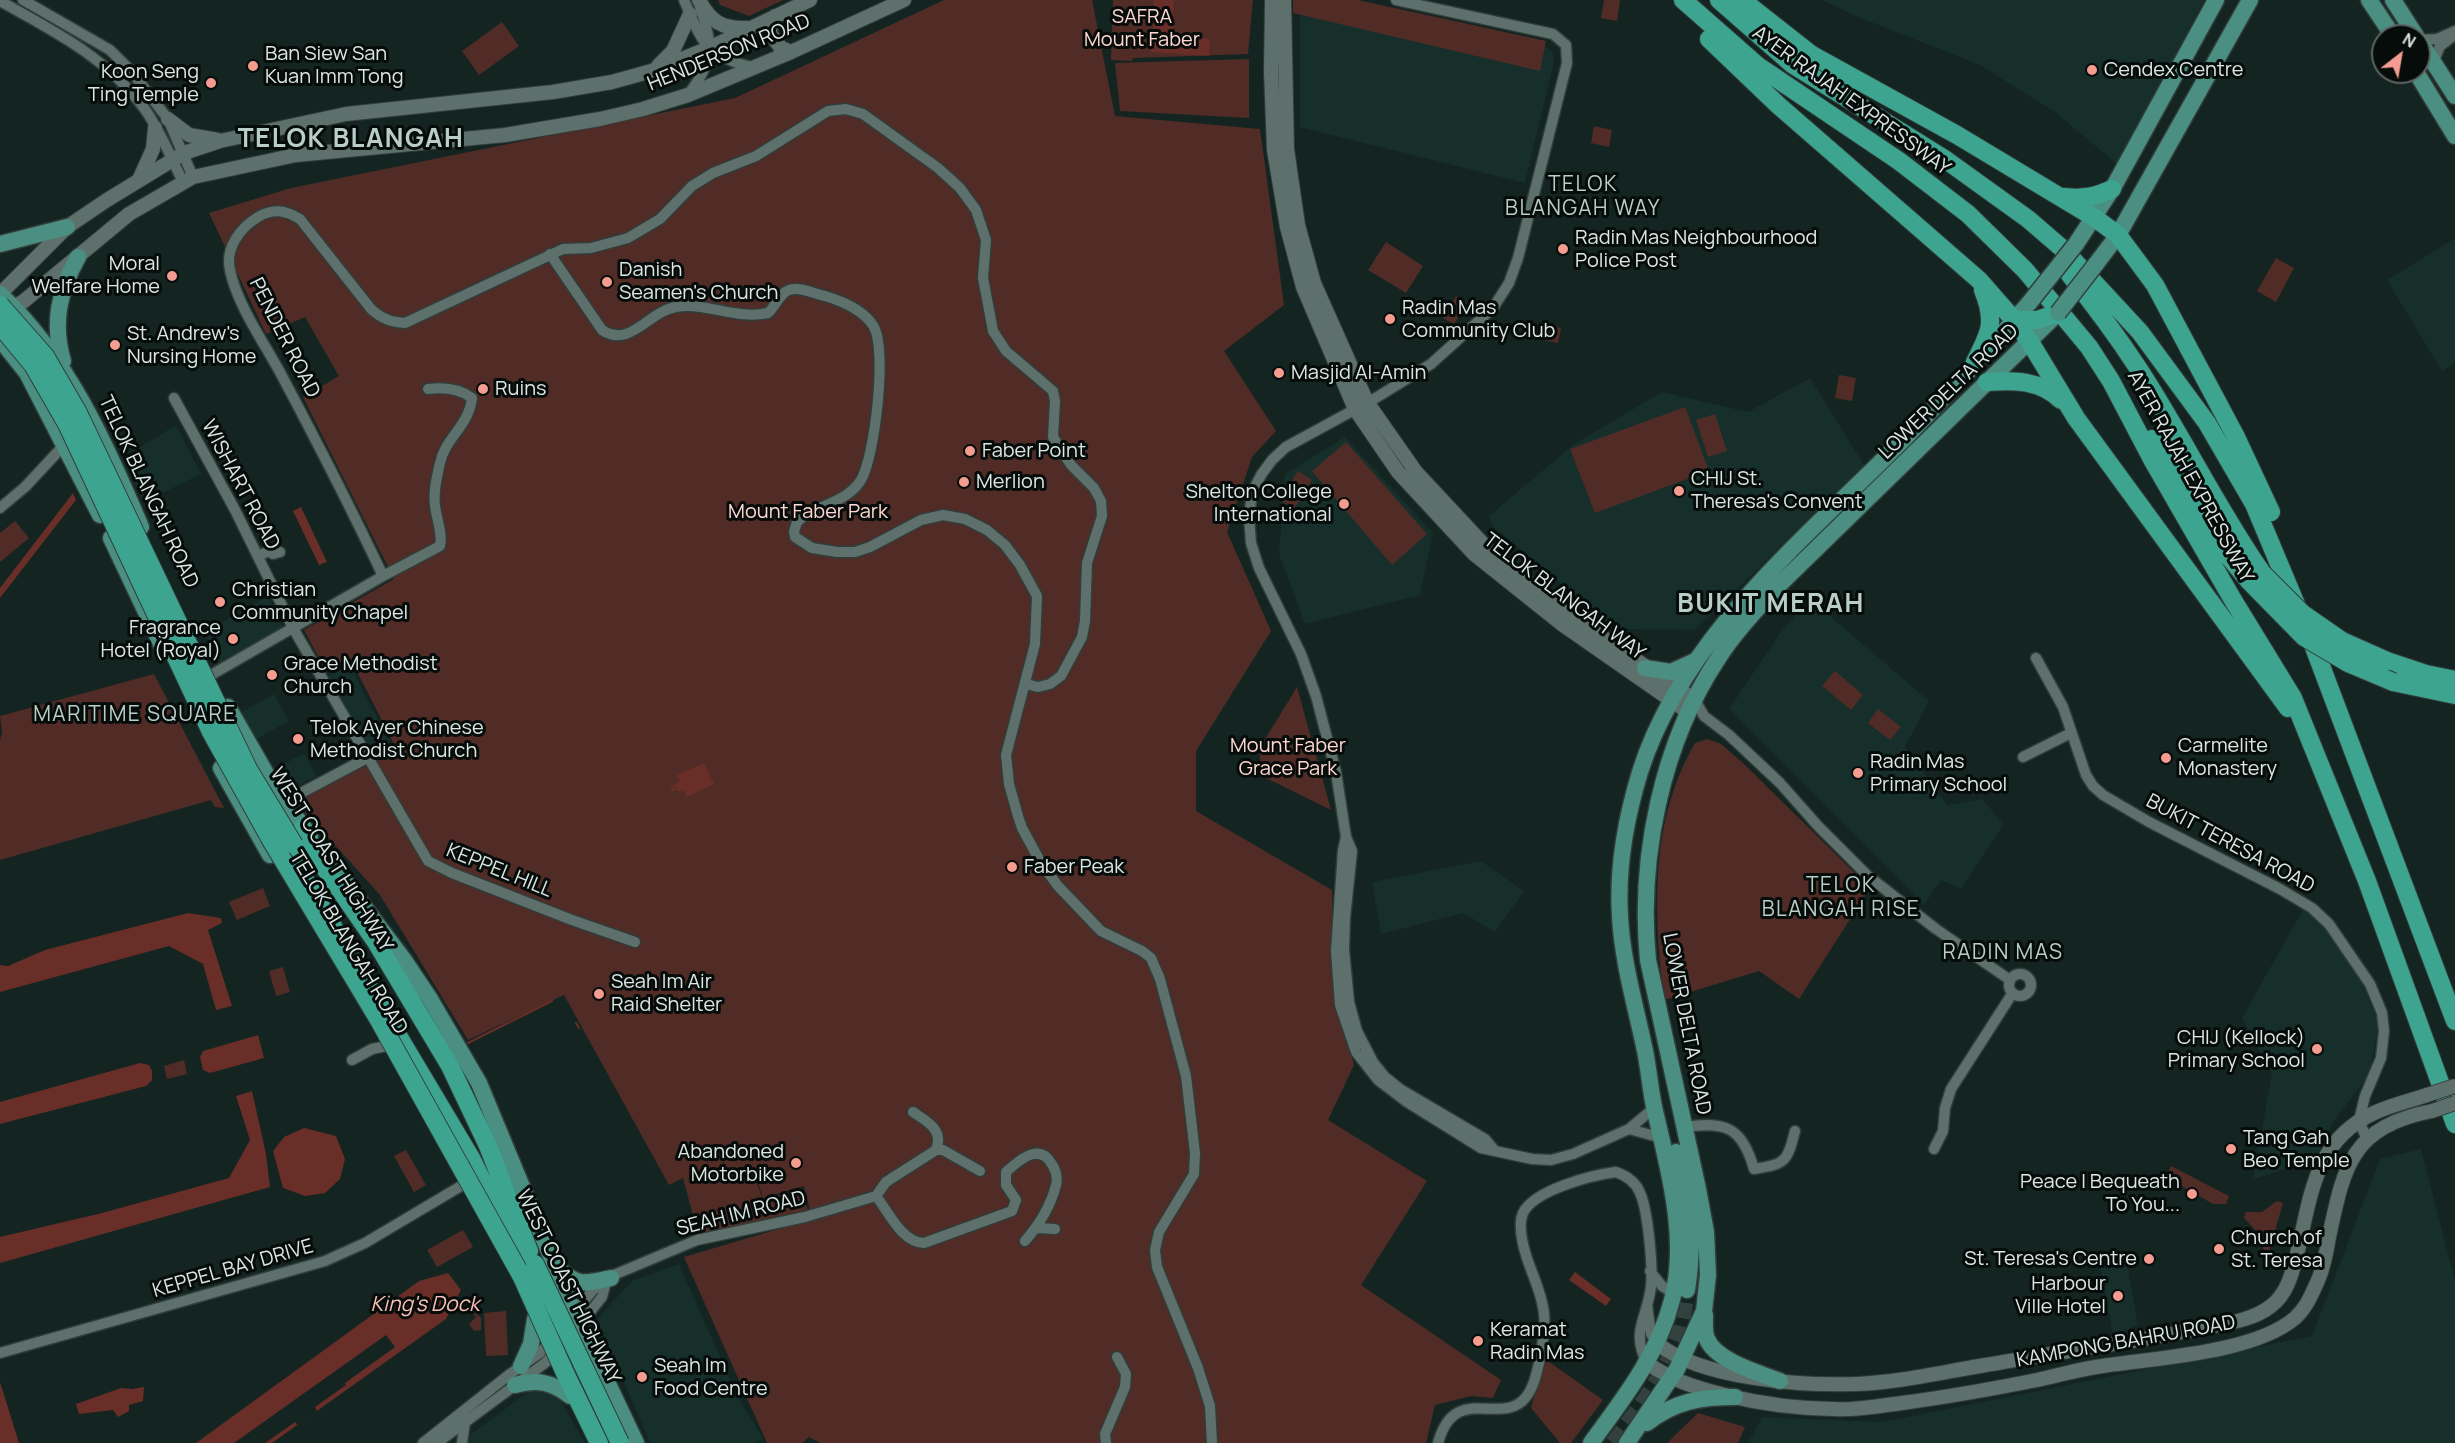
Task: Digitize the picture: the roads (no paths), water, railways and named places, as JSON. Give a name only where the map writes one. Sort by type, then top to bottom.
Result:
[{"type":"highway","points":[[1674,0],[1683,13],[1757,85],[1979,280],[2014,320],[2030,342],[2069,408],[2146,517],[2308,735]]},
{"type":"highway","name":"AYER RAJAH EXPRESSWAY","points":[[1683,0],[1758,66],[1899,162],[1983,227],[2025,270],[2070,322],[2111,381],[2153,461],[2232,600],[2293,698],[2379,913],[2455,1124]]},
{"type":"highway","name":"AYER RAJAH EXPRESSWAY","points":[[1719,0],[1792,64],[1946,160],[2028,219],[2064,250],[2140,332],[2207,423],[2254,504],[2320,662],[2358,770],[2455,1021]]},
{"type":"highway","points":[[1742,0],[1812,55],[1957,135],[2095,218],[2118,236],[2155,285],[2236,437],[2273,516],[2303,597],[2320,662]]},
{"type":"highway","points":[[2059,196],[2078,199],[2096,197],[2114,186]]},
{"type":"highway","name":"AYER RAJAH EXPRESSWAY","points":[[2028,219],[2139,369],[2236,536],[2255,577]]},
{"type":"highway","points":[[1979,280],[1991,316],[1988,338],[1980,356]]},
{"type":"highway","name":"WEST COAST HIGHWAY","points":[[5,310],[45,356],[77,411],[248,769],[342,920],[477,1154],[600,1443]]},
{"type":"highway","points":[[2014,320],[2053,317]]},
{"type":"highway","name":"WEST COAST HIGHWAY","points":[[0,325],[33,365],[67,424],[211,732],[271,840],[528,1271],[620,1443]]},
{"type":"highway","points":[[1987,382],[2009,380],[2026,382],[2053,393],[2069,408]]},
{"type":"highway","points":[[2111,381],[2163,454],[2220,546],[2255,577],[2342,641],[2386,661],[2426,674],[2455,680]]},
{"type":"highway","points":[[2255,577],[2304,637],[2348,663],[2393,682],[2455,695]]},
{"type":"highway","points":[[159,640],[345,944],[471,1158],[528,1271]]},
{"type":"highway","points":[[303,828],[322,864],[358,915],[450,1066],[471,1106],[528,1271]]},
{"type":"main road","points":[[698,0],[707,14],[718,23],[732,29],[750,28]]},
{"type":"main road","name":"HENDERSON ROAD","points":[[0,294],[67,227],[178,156],[220,141],[346,114],[553,92],[612,82],[655,70],[709,48],[810,0]]},
{"type":"main road","name":"HENDERSON ROAD","points":[[5,310],[78,257],[129,214],[188,179],[306,153],[529,131],[600,119],[688,95],[791,52],[904,0]]},
{"type":"main road","name":"TELOK BLANGAH WAY","points":[[1272,0],[1271,72],[1274,150],[1287,227],[1303,287],[1355,410],[1398,472],[1474,554],[1563,626],[1695,709]]},
{"type":"main road","name":"TELOK BLANGAH WAY","points":[[1284,0],[1287,149],[1298,225],[1314,283],[1367,402],[1416,472],[1486,547],[1538,590],[1645,668],[1674,695]]},
{"type":"main road","name":"LOWER DELTA ROAD","points":[[1658,1344],[1680,1292],[1677,1267],[1677,1222],[1674,1195],[1654,1108],[1622,936],[1620,876],[1627,831],[1641,772],[1674,695],[1695,661],[1734,611],[1906,437],[2030,302],[2076,244],[2114,186],[2216,0]]},
{"type":"main road","name":"LOWER DELTA ROAD","points":[[1682,1358],[1704,1311],[1708,1275],[1706,1232],[1648,960],[1646,876],[1658,802],[1695,709],[1719,657],[1744,624],[1771,594],[2030,342],[2118,236],[2250,0]]},
{"type":"main road","points":[[2369,0],[2385,24]]},
{"type":"main road","points":[[2395,2],[2409,24]]},
{"type":"main road","points":[[655,70],[673,51],[690,14]]},
{"type":"main road","points":[[775,16],[769,32],[781,48],[791,52]]},
{"type":"main road","points":[[2431,58],[2455,96]]},
{"type":"main road","points":[[2423,84],[2455,136]]},
{"type":"main road","points":[[168,119],[189,135],[220,141]]},
{"type":"main road","points":[[140,180],[153,149],[155,128]]},
{"type":"main road","points":[[0,244],[67,227]]},
{"type":"main road","points":[[67,373],[57,337],[57,312],[63,288],[78,257]]},
{"type":"main road","name":"TELOK BLANGAH ROAD","points":[[0,294],[5,310],[48,346],[86,406],[212,675],[244,737],[303,828],[389,939],[430,999],[460,1051],[497,1123],[577,1318],[636,1443]]},
{"type":"main road","name":"TELOK BLANGAH ROAD","points":[[0,339],[27,373],[65,444],[243,809],[380,1044],[535,1319],[593,1443]]},
{"type":"main road","points":[[1980,356],[1998,352],[2002,357],[2004,367]]},
{"type":"main road","points":[[1645,668],[1671,672],[1695,661]]},
{"type":"main road","points":[[1620,876],[1632,870],[1646,876]]},
{"type":"main road","points":[[1645,1051],[1662,1100],[1692,1226],[1691,1262],[1680,1292]]},
{"type":"main road","name":"KAMPONG BAHRU ROAD","points":[[1658,1344],[1682,1358],[1716,1369],[1780,1381],[1858,1384],[2158,1337],[2259,1313],[2284,1292],[2293,1269],[2319,1168],[2337,1138],[2359,1121],[2384,1109],[2455,1086]]},
{"type":"main road","name":"KAMPONG BAHRU ROAD","points":[[1647,1363],[1672,1378],[1692,1386],[1735,1397],[1803,1407],[1853,1409],[1926,1400],[2091,1368],[2255,1341],[2270,1335],[2301,1312],[2319,1281],[2338,1195],[2354,1153],[2367,1139],[2390,1125],[2418,1113],[2455,1103]]},
{"type":"main road","points":[[554,1264],[570,1280],[580,1283],[608,1280]]},
{"type":"main road","points":[[1704,1311],[1706,1335],[1712,1347],[1744,1367],[1780,1381]]},
{"type":"main road","points":[[521,1366],[531,1344],[535,1319]]},
{"type":"main road","points":[[2158,1337],[2171,1346],[2173,1356]]},
{"type":"main road","points":[[1591,1443],[1658,1344]]},
{"type":"main road","points":[[1631,1438],[1672,1378],[1682,1358]]},
{"type":"main road","points":[[515,1385],[529,1381],[544,1382],[561,1389],[570,1396]]},
{"type":"main road","points":[[1631,1438],[1656,1415],[1682,1402],[1708,1397],[1735,1397]]},
{"type":"street","points":[[23,0],[110,50],[131,71],[168,119],[178,156],[188,179]]},
{"type":"street","points":[[684,0],[702,41],[709,48],[730,61],[752,67]]},
{"type":"street","points":[[688,95],[704,74],[709,48],[710,37],[698,0]]},
{"type":"street","points":[[1396,0],[1553,34],[1566,45],[1568,54],[1529,219],[1509,283],[1493,308],[1443,355],[1355,410],[1286,447],[1272,460],[1252,493],[1249,517],[1251,543],[1259,568],[1301,654],[1316,696],[1336,772],[1346,837],[1352,851],[1342,976],[1348,1002],[1363,1046],[1382,1074],[1400,1089],[1485,1139],[1495,1151],[1532,1159],[1551,1160],[1573,1155],[1629,1129],[1654,1108]]},
{"type":"street","points":[[0,1],[88,51],[123,81],[146,110],[155,128],[178,156]]},
{"type":"street","points":[[2431,39],[2455,31]]},
{"type":"street","points":[[2434,62],[2436,52],[2443,43],[2455,35]]},
{"type":"street","points":[[1026,684],[1038,687],[1050,684],[1060,676],[1082,637],[1085,621],[1086,563],[1102,516],[1101,501],[1094,488],[1071,465],[1053,437],[1055,402],[1053,391],[1006,351],[993,331],[983,278],[986,240],[976,210],[960,188],[938,168],[863,114],[846,109],[828,111],[756,156],[713,173],[692,186],[660,219],[628,238],[591,248],[563,249],[550,254],[602,330],[616,336],[631,333],[662,311],[676,307],[691,306],[738,315],[768,313],[785,292],[792,289],[832,298],[854,308],[875,329],[879,344],[876,409],[868,463],[860,481],[852,491],[833,504],[797,522],[795,537],[812,548],[855,552],[870,547],[921,520],[943,515],[965,519],[987,530],[1005,545],[1020,565],[1037,596],[1035,644],[1006,755],[1010,784],[1022,828],[1041,863],[1058,886],[1101,931],[1142,951],[1151,958],[1160,979],[1186,1077],[1195,1153],[1194,1174],[1159,1232],[1155,1250],[1157,1268],[1198,1368],[1210,1406],[1212,1443]]},
{"type":"street","name":"PENDER ROAD","points":[[383,576],[327,459],[241,300],[229,268],[231,246],[242,229],[256,218],[267,212],[278,210],[289,213],[300,219],[371,309],[381,318],[399,323],[405,323],[550,254]]},
{"type":"street","points":[[212,675],[441,545],[434,496],[440,463],[443,451],[471,412],[472,398],[465,392],[454,389],[428,389]]},
{"type":"street","name":"WISHART ROAD","points":[[174,398],[293,628],[367,758]]},
{"type":"street","points":[[0,508],[25,488],[65,444],[81,422],[86,406]]},
{"type":"street","points":[[259,560],[269,551],[276,553]]},
{"type":"street","name":"BUKIT TERESA ROAD","points":[[2036,658],[2062,706],[2086,775],[2093,786],[2103,795],[2149,822],[2280,889],[2312,908],[2329,924],[2370,984],[2382,1013],[2384,1031],[2380,1058],[2365,1096],[2359,1121]]},
{"type":"street","points":[[1695,709],[1729,735],[1780,783],[1818,826],[1873,880],[1936,929],[2010,980]]},
{"type":"street","points":[[2023,757],[2072,733]]},
{"type":"street","points":[[285,802],[367,758]]},
{"type":"street","name":"KEPPEL HILL","points":[[367,758],[428,861],[452,873],[634,942]]},
{"type":"street","points":[[2010,980],[2020,974],[2028,977],[2031,984],[2030,992],[2024,996],[2012,994]]},
{"type":"street","points":[[2010,980],[2009,987],[2012,994]]},
{"type":"street","points":[[1934,1149],[1943,1131],[1946,1102],[1951,1089],[2012,994]]},
{"type":"street","points":[[352,1060],[380,1044]]},
{"type":"street","points":[[913,1112],[933,1125],[937,1131],[939,1138],[936,1150],[943,1150],[980,1171]]},
{"type":"street","points":[[2359,1121],[2367,1139]]},
{"type":"street","points":[[1684,1127],[1710,1124],[1729,1129],[1744,1143],[1754,1169],[1785,1161],[1795,1131]]},
{"type":"street","points":[[1629,1129],[1662,1138]]},
{"type":"street","name":"SEAH IM ROAD","points":[[608,1280],[637,1263],[697,1240],[806,1217],[876,1196],[886,1182],[936,1150]]},
{"type":"street","points":[[876,1196],[905,1236],[918,1243],[924,1243],[1012,1211],[1016,1200],[1006,1185],[1006,1172],[1032,1154],[1040,1153],[1048,1157],[1056,1176],[1053,1191],[1037,1228],[1025,1241]]},
{"type":"street","points":[[1438,1443],[1446,1424],[1457,1413],[1475,1408],[1512,1407],[1525,1399],[1531,1389],[1541,1351],[1544,1313],[1523,1245],[1521,1222],[1528,1205],[1538,1197],[1606,1173],[1616,1172],[1625,1175],[1640,1192],[1644,1204],[1651,1286],[1639,1336],[1640,1346],[1647,1363]]},
{"type":"street","name":"KEPPEL BAY DRIVE","points":[[0,1353],[325,1262],[365,1242],[461,1186]]},
{"type":"street","points":[[1037,1228],[1055,1229]]},
{"type":"street","points":[[1650,1271],[1662,1286],[1680,1292]]},
{"type":"street","points":[[436,1443],[515,1385],[577,1318],[602,1298],[608,1280]]},
{"type":"street","points":[[1647,1305],[1651,1334],[1658,1344]]},
{"type":"street","points":[[423,1443],[521,1366],[540,1353],[549,1350]]},
{"type":"street","points":[[1106,1443],[1105,1434],[1126,1380],[1126,1374],[1117,1357]]},
{"type":"street","points":[[462,1443],[465,1422]]},
{"type":"water","points":[[1154,0],[1174,0],[1172,37],[1210,39],[1209,56],[1151,52]]},
{"type":"water","points":[[73,493],[76,500],[0,598],[0,588]]},
{"type":"water","points":[[301,507],[327,562],[319,565],[293,511]]},
{"type":"water","points":[[704,763],[714,784],[687,797],[677,775]]},
{"type":"water","points":[[188,913],[221,918],[222,923],[208,930],[232,1006],[216,1010],[203,964],[169,946],[0,992],[0,965],[8,966],[45,950]]},
{"type":"water","points":[[258,1035],[264,1058],[210,1073],[203,1070],[200,1057],[203,1051]]},
{"type":"water","points":[[140,1063],[149,1065],[152,1071],[152,1080],[146,1086],[0,1124],[0,1102]]},
{"type":"water","points":[[252,1091],[266,1154],[270,1187],[0,1263],[0,1237],[102,1213],[229,1178],[250,1140],[236,1096]]},
{"type":"water","points":[[304,1128],[336,1136],[345,1159],[340,1179],[325,1193],[305,1196],[283,1188],[273,1151],[284,1137]]},
{"type":"water","points":[[1575,1272],[1611,1299],[1606,1306],[1569,1280]]},
{"type":"water","name":"King's Dock","points":[[448,1273],[461,1290],[446,1319],[272,1443],[196,1443],[419,1281]]},
{"type":"water","points":[[0,1382],[19,1443],[0,1443]]},
{"type":"water","points":[[144,1387],[143,1401],[129,1405],[129,1411],[118,1417],[113,1410],[79,1414],[76,1404],[121,1388]]},
{"type":"waterway","points":[[679,784],[680,788],[672,791],[673,786],[679,784]]},
{"type":"waterway","points":[[468,1043],[552,1001]]},
{"type":"waterway","points":[[576,1023],[579,1028]]},
{"type":"tunnel","points":[[1613,1443],[1652,1388],[1669,1359],[1681,1327],[1687,1290]]},
{"type":"place","name":"Ban Siew San Kuan Imm Tong","points":[[253,66]]},
{"type":"place","name":"Cendex Centre","points":[[2092,70]]},
{"type":"place","name":"Koon Seng Ting Temple","points":[[211,83]]},
{"type":"place","name":"Radin Mas Neighbourhood Police Post","points":[[1563,249]]},
{"type":"place","name":"Moral Welfare Home","points":[[172,276]]},
{"type":"place","name":"Danish Seamen's Church","points":[[607,282]]},
{"type":"place","name":"Radin Mas Community Club","points":[[1390,319]]},
{"type":"place","name":"St. Andrew's Nursing Home","points":[[115,345]]},
{"type":"place","name":"Masjid Al-Amin","points":[[1279,373]]},
{"type":"place","name":"Ruins","points":[[483,389]]},
{"type":"place","name":"Faber Point","points":[[970,451]]},
{"type":"place","name":"Merlion","points":[[964,482]]},
{"type":"place","name":"CHIJ St. Theresa's Convent","points":[[1679,491]]},
{"type":"place","name":"Shelton College International","points":[[1344,504]]},
{"type":"place","name":"Christian Community Chapel","points":[[220,602]]},
{"type":"place","name":"Fragrance Hotel (Royal)","points":[[233,639]]},
{"type":"place","name":"Grace Methodist Church","points":[[272,675]]},
{"type":"place","name":"Telok Ayer Chinese Methodist Church","points":[[298,739]]},
{"type":"place","name":"Carmelite Monastery","points":[[2166,758]]},
{"type":"place","name":"Radin Mas Primary School","points":[[1858,773]]},
{"type":"place","name":"Faber Peak","points":[[1012,867]]},
{"type":"place","name":"Seah Im Air Raid Shelter","points":[[599,994]]},
{"type":"place","name":"CHIJ (Kellock) Primary School","points":[[2317,1049]]},
{"type":"place","name":"Tang Gah Beo Temple","points":[[2231,1149]]},
{"type":"place","name":"Abandoned Motorbike","points":[[796,1163]]},
{"type":"place","name":"Peace I Bequeath To You...","points":[[2192,1194]]},
{"type":"place","name":"Church of St. Teresa","points":[[2219,1249]]},
{"type":"place","name":"St. Teresa's Centre","points":[[2149,1259]]},
{"type":"place","name":"Harbour Ville Hotel","points":[[2118,1296]]},
{"type":"place","name":"Keramat Radin Mas","points":[[1478,1341]]},
{"type":"place","name":"Seah Im Food Centre","points":[[642,1377]]},
{"type":"district","name":"TELOK BLANGAH","points":[[351,140]]},
{"type":"district","name":"TELOK BLANGAH WAY","points":[[1583,197]]},
{"type":"district","name":"BUKIT MERAH","points":[[1771,605]]},
{"type":"district","name":"MARITIME SQUARE","points":[[135,715]]},
{"type":"district","name":"TELOK BLANGAH RISE","points":[[1841,898]]},
{"type":"district","name":"RADIN MAS","points":[[2003,953]]},
{"type":"park label","name":"SAFRA Mount Faber","points":[[1142,28]]},
{"type":"park label","name":"Mount Faber Park","points":[[808,512]]},
{"type":"park label","name":"Mount Faber Grace Park","points":[[1288,758]]}]
